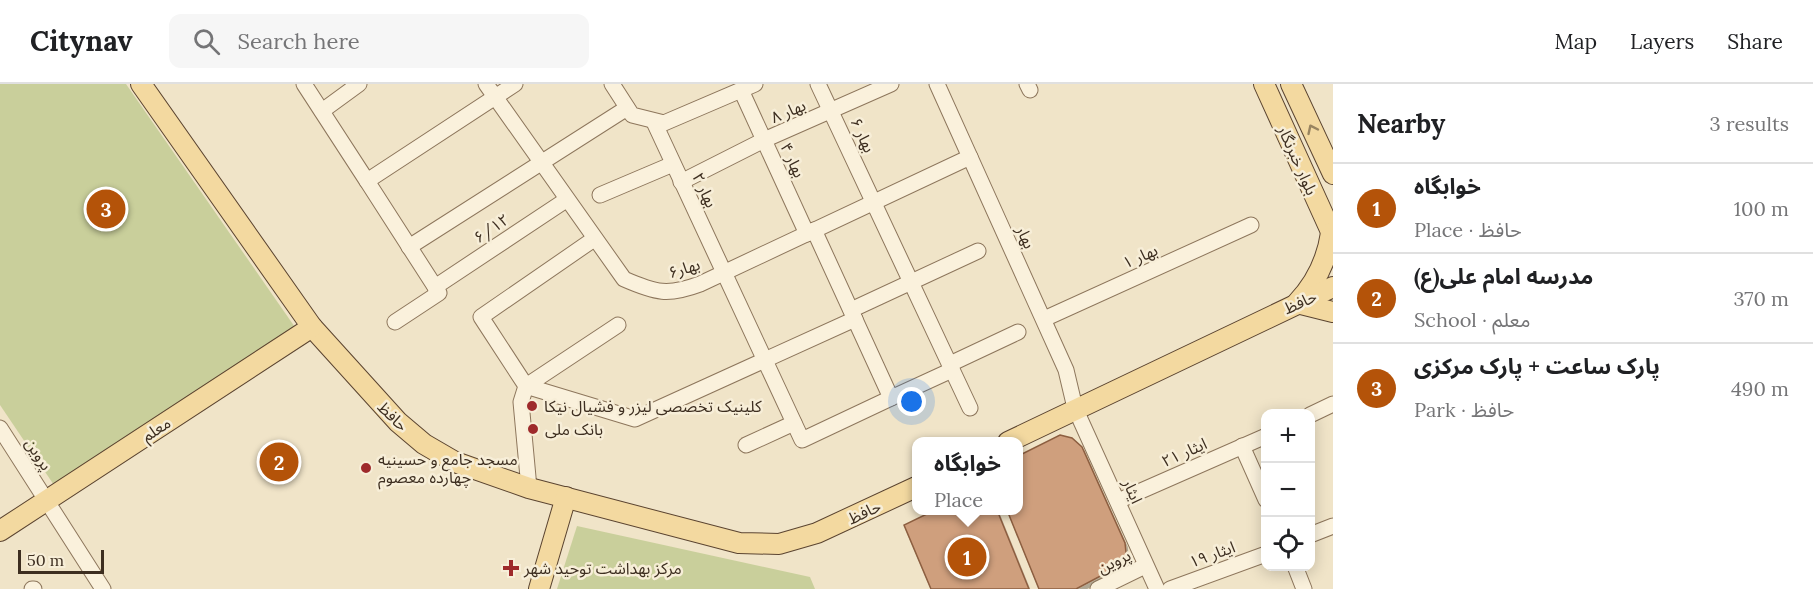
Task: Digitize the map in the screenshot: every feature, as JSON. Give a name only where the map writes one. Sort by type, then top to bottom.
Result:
[{"type":"main road","name":"حافظ","points":[[141,84],[312,327],[398,423],[424,444],[455,462],[529,488],[739,543],[779,544],[817,533],[912,489]]},
{"type":"main road","name":"بلوار خبرنگار","points":[[1264,84],[1332,234]]},
{"type":"main road","name":"بلوار خبرنگار","points":[[1291,84],[1333,174]]},
{"type":"main road","points":[[1332,234],[1328,254],[1310,289],[1297,303],[1333,312]]},
{"type":"main road","name":"حافظ","points":[[1016,437],[1333,287]]},
{"type":"main road","name":"معلم","points":[[0,531],[312,327]]},
{"type":"main road","points":[[539,589],[566,497]]},
{"type":"street","points":[[304,84],[435,287]]},
{"type":"street","points":[[322,111],[359,84]]},
{"type":"street","name":"بهار۶","points":[[486,84],[541,165],[624,279],[654,292],[678,292],[723,273],[970,157]]},
{"type":"street","points":[[367,182],[515,84]]},
{"type":"street","points":[[612,84],[632,115],[664,123],[747,92]]},
{"type":"street","name":"بهار ۶","points":[[818,84],[970,408]]},
{"type":"street","name":"بهار ۸","points":[[681,182],[764,140],[891,84]]},
{"type":"street","name":"بهار","points":[[937,84],[1066,370],[1075,408]]},
{"type":"street","name":"بهار ۴","points":[[747,92],[764,140],[853,314],[891,399]]},
{"type":"street","points":[[409,247],[541,165],[627,108]]},
{"type":"street","name":"بهار ۲","points":[[654,122],[794,423]]},
{"type":"street","points":[[600,195],[673,165]]},
{"type":"street","name":"۶/۱۲","points":[[395,322],[439,293],[435,287],[566,200]]},
{"type":"street","name":"بهار ۱","points":[[1044,319],[1251,225]]},
{"type":"street","points":[[594,239],[481,317],[526,386],[635,419],[764,360],[912,282],[978,251]]},
{"type":"street","points":[[529,488],[522,402],[526,386],[618,325]]},
{"type":"street","points":[[746,445],[794,423],[802,440],[891,399],[1017,332]]},
{"type":"street","points":[[1315,413],[1333,404]]},
{"type":"street","name":"ایثار","points":[[1075,408],[1157,589]]},
{"type":"street","name":"پروین","points":[[1,430],[103,589]]},
{"type":"street","name":"ایثار ۲۱","points":[[1118,501],[1261,438]]},
{"type":"street","points":[[1242,446],[1261,489]]},
{"type":"street","points":[[1315,534],[1333,526]]},
{"type":"street","name":"ایثار ۱۹","points":[[1170,589],[1261,556]]},
{"type":"street","name":"پروین","points":[[1098,589],[1145,566]]},
{"type":"street","points":[[1297,571],[1304,589]]},
{"type":"green space","points":[[0,84],[126,84],[299,333],[60,494],[0,405]]},
{"type":"green space","points":[[577,526],[810,577],[815,589],[557,589]]},
{"type":"building","points":[[1060,435],[1072,438],[1082,447],[1125,543],[1127,562],[1076,589],[1039,589],[1009,515],[1023,515],[1023,454]]},
{"type":"building","points":[[925,515],[999,515],[1029,589],[931,589],[904,525]]},
{"type":"place","name":"پارک ساعت + پارک مرکزی","points":[[106,209]]},
{"type":"place","name":"کلینیک تخصصی لیزر و فشیال نیکا","points":[[532,406]]},
{"type":"place","name":"بانک ملی","points":[[533,429]]},
{"type":"place","name":"مدرسه امام علی(ع)","points":[[279,462]]},
{"type":"place","name":"مسجد جامع و حسینیه چهارده معصوم","points":[[366,468]]},
{"type":"place","name":"خوابگاه","points":[[967,557]]},
{"type":"place","name":"مرکز بهداشت توحید شهر","points":[[511,568]]}]
